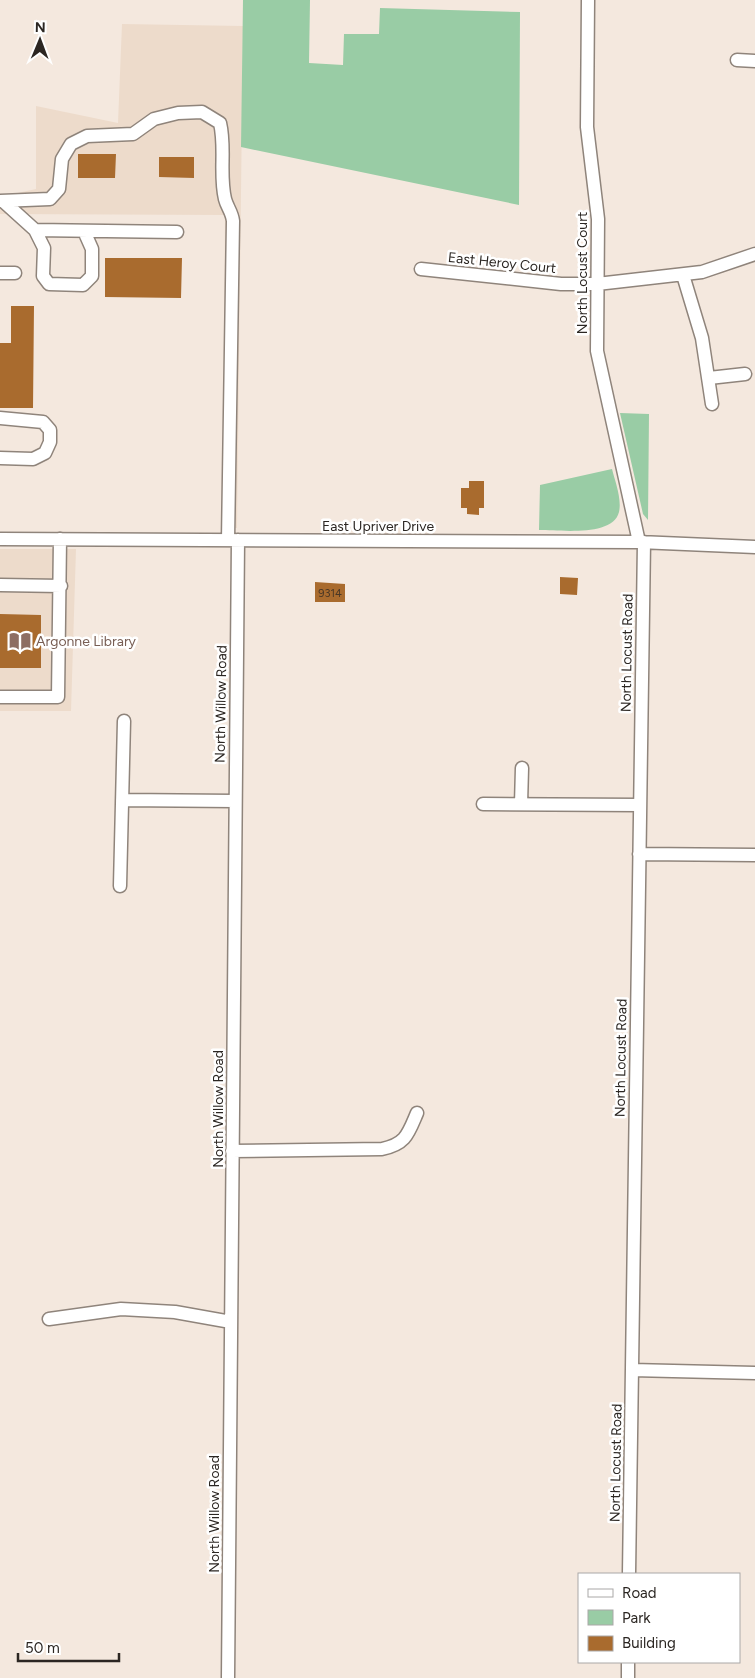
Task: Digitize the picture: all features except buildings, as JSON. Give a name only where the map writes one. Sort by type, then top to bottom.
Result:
[{"type":"street","name":"North Locust Court","points":[[588,0],[587,127],[598,219],[597,351],[641,542]]},
{"type":"street","points":[[737,60],[755,60]]},
{"type":"street","name":"North Willow Road","points":[[7,201],[50,198],[59,189],[62,159],[71,144],[87,136],[133,134],[154,119],[178,113],[202,112],[220,123],[224,140],[225,200],[232,213],[233,221],[235,801],[228,1678]]},
{"type":"street","points":[[7,201],[35,230],[44,248],[42,276],[49,284],[83,285],[92,276],[92,249],[84,231]]},
{"type":"street","points":[[35,230],[177,232]]},
{"type":"street","name":"East Heroy Court","points":[[421,269],[560,284],[597,284],[702,272],[755,254]]},
{"type":"street","points":[[0,273],[15,273]]},
{"type":"street","points":[[683,275],[702,338],[712,404]]},
{"type":"street","points":[[709,378],[745,374]]},
{"type":"street","points":[[0,418],[43,422],[50,430],[50,442],[45,453],[33,458],[0,458]]},
{"type":"street","name":"East Upriver Drive","points":[[0,539],[641,542],[755,547]]},
{"type":"street","points":[[0,697],[58,698],[60,539]]},
{"type":"street","name":"North Locust Road","points":[[629,1573],[640,805],[641,542]]},
{"type":"street","points":[[0,585],[60,586]]},
{"type":"street","points":[[120,886],[124,721]]},
{"type":"street","points":[[521,804],[522,768]]},
{"type":"street","points":[[122,800],[235,801]]},
{"type":"street","points":[[483,804],[640,805]]},
{"type":"street","points":[[639,854],[755,855]]},
{"type":"street","points":[[232,1151],[382,1149],[397,1146],[405,1138],[417,1113]]},
{"type":"street","points":[[49,1319],[121,1309],[184,1313],[231,1322]]},
{"type":"street","points":[[632,1370],[755,1373]]},
{"type":"street","points":[[628,1663],[628,1678]]},
{"type":"shaded area","points":[[122,24],[243,26],[237,528],[223,527],[225,215],[0,214],[0,194],[13,194],[36,189],[36,106],[118,123]]},
{"type":"shaded area","points":[[0,549],[76,549],[71,711],[0,711]]},
{"type":"green space","points":[[243,0],[310,0],[309,63],[343,65],[344,34],[379,34],[380,8],[520,12],[519,205],[241,147]]},
{"type":"green space","points":[[620,413],[649,414],[648,520],[643,514]]},
{"type":"green space","points":[[612,469],[620,501],[619,512],[615,520],[597,529],[572,531],[539,530],[540,485]]},
{"type":"place","name":"Argonne Library","points":[[20,641]]}]
